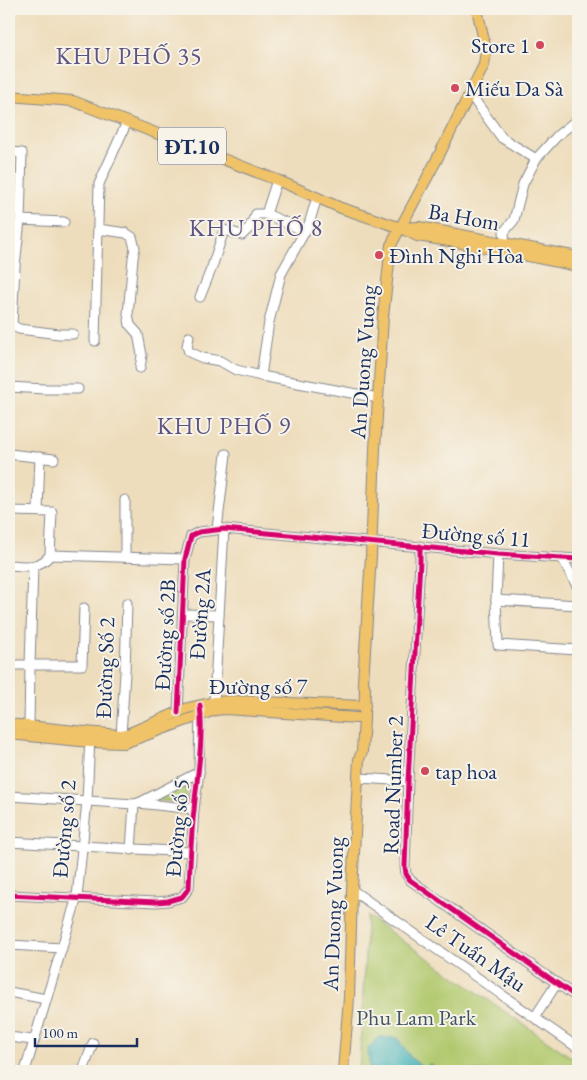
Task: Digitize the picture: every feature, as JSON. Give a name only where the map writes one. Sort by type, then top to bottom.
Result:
[{"type":"main road","name":"An Duong Vuong","points":[[342,1071],[349,998],[352,890],[359,778],[359,759],[356,751],[361,706],[365,689],[362,682],[371,556],[378,398],[383,317],[392,245],[484,65],[486,50],[477,9]]},
{"type":"main road","name":"ĐT.10","points":[[9,96],[73,100],[277,180],[341,208],[401,228]]},
{"type":"main road","name":"Ba Hom","points":[[401,228],[418,227],[504,247],[578,257]]},
{"type":"main road","name":"ĐT.10","points":[[504,247],[578,266]]},
{"type":"main road","name":"Đường số 7","points":[[9,724],[90,737],[127,734],[178,713],[200,710],[214,702],[361,706]]},
{"type":"main road","points":[[9,734],[90,737],[124,743],[200,710],[226,709],[361,718]]},
{"type":"street","points":[[470,94],[502,138],[536,158]]},
{"type":"street","points":[[504,247],[504,232],[514,220],[523,184],[536,158],[558,135],[578,119]]},
{"type":"street","points":[[95,341],[98,184],[127,122]]},
{"type":"street","points":[[9,152],[22,152],[20,220],[10,325],[19,330],[73,334]]},
{"type":"street","points":[[266,214],[277,180]]},
{"type":"street","points":[[262,376],[269,322],[282,274],[309,224],[318,198]]},
{"type":"street","points":[[200,297],[224,230],[242,235],[250,228],[256,214],[266,214],[305,231]]},
{"type":"street","points":[[20,220],[64,222]]},
{"type":"street","points":[[98,229],[126,233],[132,237],[135,248],[128,314],[130,325],[138,334],[142,354],[140,368]]},
{"type":"street","points":[[190,337],[187,346],[189,352],[203,358],[220,361],[236,370],[378,398]]},
{"type":"street","points":[[9,386],[78,389]]},
{"type":"street","name":"Đường 2A","points":[[214,702],[226,454]]},
{"type":"street","points":[[10,455],[54,459]]},
{"type":"street","points":[[38,511],[40,457]]},
{"type":"street","points":[[125,557],[126,500]]},
{"type":"street","points":[[9,511],[52,512],[50,556],[44,562],[33,566],[9,566]]},
{"type":"street","name":"Đường số 11","points":[[221,530],[578,559]]},
{"type":"street","name":"Đường số 2B","points":[[178,713],[185,559],[192,536],[199,532],[221,530]]},
{"type":"street","name":"Road Number 2","points":[[420,546],[408,781],[406,874],[410,880],[578,998]]},
{"type":"street","points":[[498,554],[496,600],[498,644],[578,650]]},
{"type":"street","points":[[50,556],[185,559]]},
{"type":"street","points":[[562,558],[578,588]]},
{"type":"street","points":[[29,726],[33,566]]},
{"type":"street","points":[[496,600],[578,605]]},
{"type":"street","name":"Đường Số 2","points":[[121,734],[127,603]]},
{"type":"street","points":[[9,665],[82,665],[84,608]]},
{"type":"street","points":[[183,614],[219,615]]},
{"type":"street","name":"Đường số 5","points":[[9,894],[156,902],[182,897],[189,888],[190,852],[199,772],[200,710]]},
{"type":"street","name":"Đường số 2","points":[[25,1071],[77,897],[87,801],[90,737]]},
{"type":"street","points":[[136,804],[199,772]]},
{"type":"street","points":[[359,778],[408,781]]},
{"type":"street","points":[[9,796],[194,809]]},
{"type":"street","points":[[131,850],[136,804]]},
{"type":"street","points":[[9,842],[190,852]]},
{"type":"street","name":"Lê Tuấn Mậu","points":[[352,890],[578,1048]]},
{"type":"street","points":[[9,944],[62,948]]},
{"type":"street","points":[[535,1017],[557,983]]},
{"type":"street","points":[[9,992],[46,998]]},
{"type":"street","points":[[9,1038],[33,1040]]},
{"type":"street","points":[[84,1071],[94,1044]]},
{"type":"green space","points":[[186,784],[186,798],[183,802],[149,800]]},
{"type":"green space","name":"Phu Lam Park","points":[[367,916],[578,1062],[578,1071],[359,1071]]},
{"type":"water","points":[[378,1037],[397,1038],[412,1059],[425,1068],[430,1064],[439,1071],[370,1071],[368,1049]]},
{"type":"cycle path","points":[[178,713],[185,559],[191,536],[199,532],[224,529],[498,554],[578,559]]},
{"type":"cycle path","points":[[420,546],[408,781],[406,874],[410,880],[578,998]]},
{"type":"cycle path","points":[[9,895],[156,902],[182,897],[189,888],[192,829],[201,744],[200,705]]},
{"type":"place","name":"Store 1","points":[[540,45]]},
{"type":"place","name":"Miếu Da Sà","points":[[455,88]]},
{"type":"place","name":"Đình Nghi Hòa","points":[[379,255]]},
{"type":"place","name":"tap hoa","points":[[425,771]]},
{"type":"district","name":"KHU PHỐ 35","points":[[129,55]]},
{"type":"district","name":"KHU PHỐ 8","points":[[256,227]]},
{"type":"district","name":"KHU PHỐ 9","points":[[224,425]]}]
